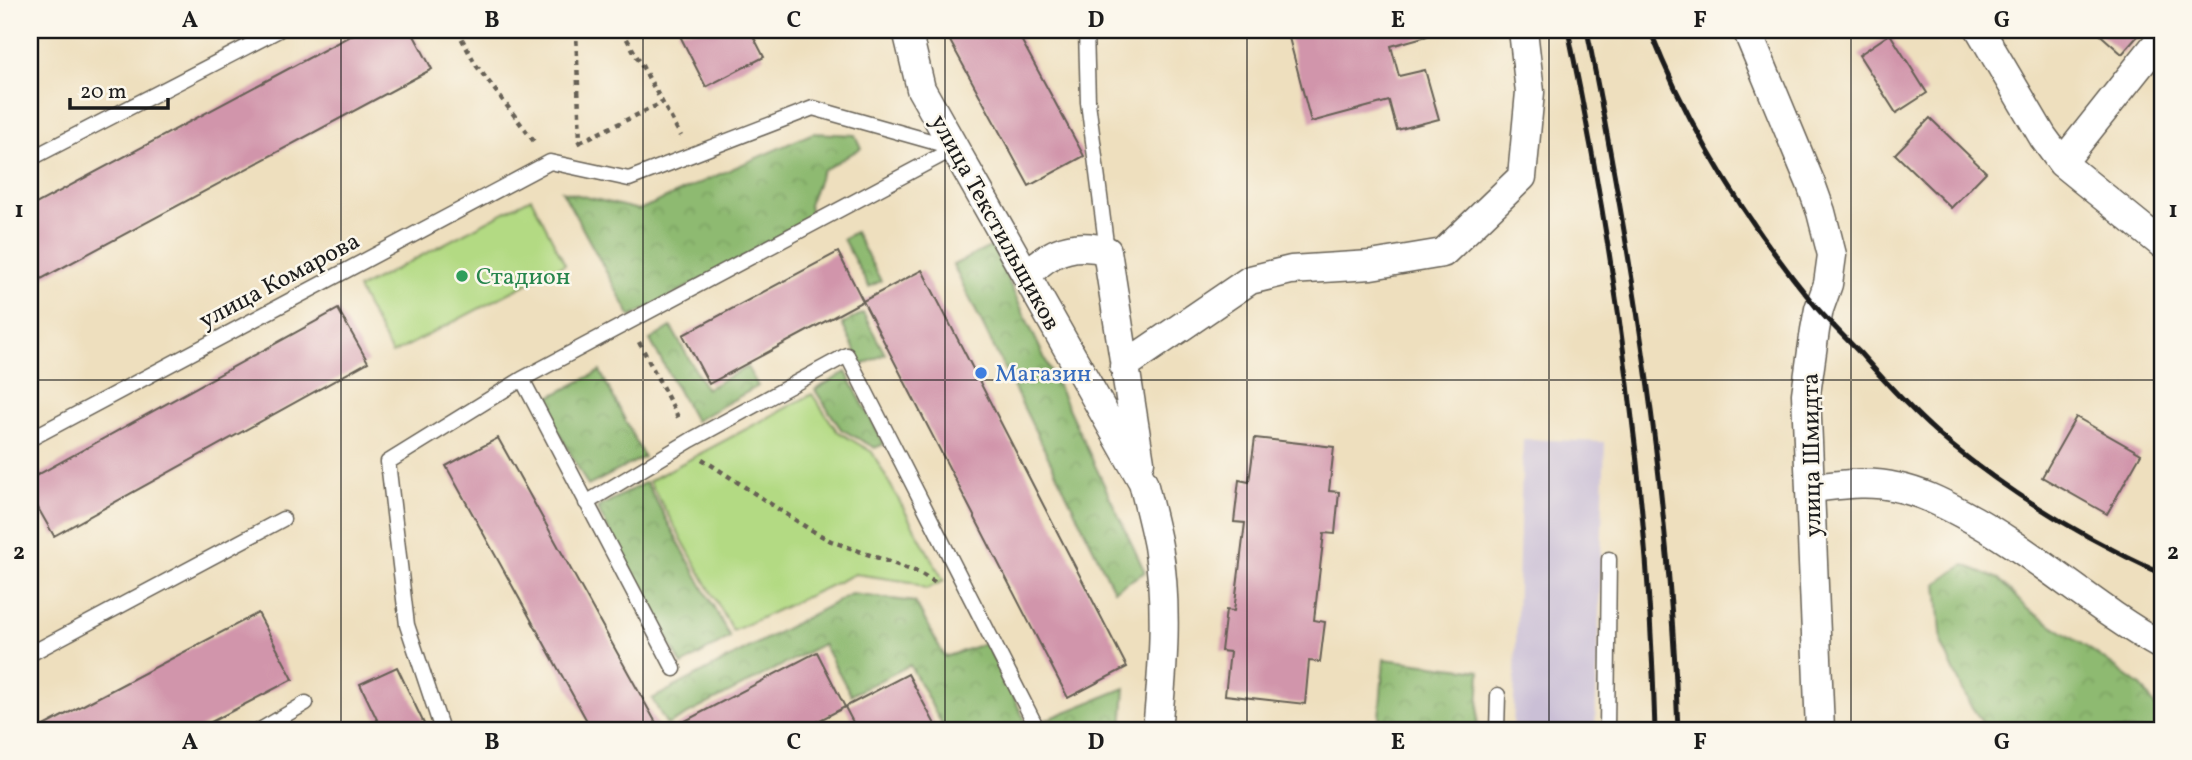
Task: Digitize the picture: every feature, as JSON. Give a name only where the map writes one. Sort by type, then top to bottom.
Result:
[{"type":"street","name":"улица Текстильщиков","points":[[907,30],[921,89],[1143,482],[1158,547],[1164,615],[1163,672],[1157,730]]},
{"type":"street","points":[[1124,366],[1250,280],[1291,270],[1371,265],[1443,253],[1522,177],[1530,92],[1523,30]]},
{"type":"street","name":"улица Шмидта","points":[[1747,30],[1811,184],[1832,255],[1828,284],[1816,320],[1806,394],[1820,730]]},
{"type":"street","points":[[1980,30],[2043,137],[2062,163],[2162,244]]},
{"type":"street","points":[[2062,163],[2162,37]]},
{"type":"street","points":[[1027,276],[1041,261],[1064,249],[1084,247],[1107,251],[1143,482]]},
{"type":"street","points":[[1811,488],[1872,483],[1895,486],[1938,501],[1985,525],[2162,646]]},
{"type":"lane","points":[[30,159],[278,30]]},
{"type":"lane","points":[[1086,30],[1088,102],[1107,251]]},
{"type":"lane","points":[[550,162],[629,179],[813,107],[955,148]]},
{"type":"lane","points":[[442,730],[407,625],[388,462],[522,379],[955,148]]},
{"type":"lane","name":"улица Комарова","points":[[30,439],[550,162]]},
{"type":"lane","points":[[586,503],[691,440],[847,355],[1038,730]]},
{"type":"lane","points":[[522,379],[674,669]]},
{"type":"lane","points":[[30,654],[283,519]]},
{"type":"lane","points":[[1607,730],[1609,559]]},
{"type":"lane","points":[[1497,730],[1498,695]]},
{"type":"lane","points":[[260,730],[306,703]]},
{"type":"path","points":[[457,30],[476,65],[526,131]]},
{"type":"path","points":[[576,30],[580,142]]},
{"type":"path","points":[[622,30],[691,155]]},
{"type":"path","points":[[550,162],[580,142],[663,103]]},
{"type":"path","points":[[628,322],[691,440],[708,464],[831,541],[920,573],[933,582],[969,593]]},
{"type":"shaded area","points":[[1523,439],[1605,442],[1595,730],[1513,730]]},
{"type":"green space","points":[[813,133],[855,135],[861,148],[822,171],[809,205],[812,221],[631,317],[562,191],[639,210]]},
{"type":"green space","name":"Стадион","points":[[531,198],[565,264],[392,354],[358,289]]},
{"type":"green space","points":[[855,232],[881,281],[869,287],[843,239]]},
{"type":"green space","points":[[992,246],[1145,572],[1114,590],[953,265]]},
{"type":"green space","points":[[863,313],[885,354],[862,365],[842,324]]},
{"type":"green space","points":[[671,327],[706,389],[747,367],[758,386],[695,421],[650,340]]},
{"type":"green space","points":[[600,371],[644,457],[588,486],[542,401]]},
{"type":"green space","points":[[846,372],[884,444],[875,448],[841,429],[815,390]]},
{"type":"green space","points":[[812,394],[837,431],[872,452],[944,581],[926,589],[911,582],[855,574],[733,631],[649,481]]},
{"type":"green space","points":[[646,482],[730,637],[682,665],[597,508]]},
{"type":"green space","points":[[1964,565],[1999,579],[2026,608],[2142,687],[2162,717],[2162,730],[1988,730],[1969,703],[1942,645],[1937,583]]},
{"type":"green space","points":[[851,594],[915,602],[945,657],[986,643],[1030,730],[945,730],[910,665],[851,695],[823,644],[667,725],[652,699]]},
{"type":"green space","points":[[1384,659],[1480,671],[1477,730],[1378,730]]},
{"type":"green space","points":[[1125,688],[1122,730],[1048,730],[1043,721]]},
{"type":"building","points":[[361,30],[411,30],[432,69],[30,285],[30,207]]},
{"type":"building","points":[[677,30],[750,30],[764,57],[706,87]]},
{"type":"building","points":[[944,30],[1016,30],[1084,156],[1029,186]]},
{"type":"building","points":[[1287,30],[1426,30],[1427,36],[1391,46],[1399,76],[1425,70],[1439,119],[1397,130],[1389,101],[1311,122]]},
{"type":"building","points":[[2095,30],[2143,30],[2122,54]]},
{"type":"building","points":[[1890,34],[1927,93],[1896,113],[1859,55]]},
{"type":"building","points":[[1930,118],[1986,172],[1951,208],[1895,154]]},
{"type":"building","points":[[838,252],[863,301],[709,384],[683,335]]},
{"type":"building","points":[[922,270],[1127,667],[1068,698],[863,301]]},
{"type":"building","points":[[338,309],[368,362],[54,536],[30,494],[30,479]]},
{"type":"building","points":[[2076,417],[2141,454],[2107,514],[2042,477]]},
{"type":"building","points":[[498,438],[660,730],[592,730],[446,466]]},
{"type":"building","points":[[1255,438],[1334,447],[1329,491],[1339,492],[1335,534],[1324,533],[1314,620],[1325,622],[1320,662],[1309,661],[1305,704],[1225,695],[1230,652],[1221,651],[1226,610],[1234,611],[1245,523],[1234,522],[1239,480],[1249,482]]},
{"type":"building","points":[[258,613],[293,679],[196,730],[36,730]]},
{"type":"building","points":[[817,652],[845,707],[801,730],[668,730]]},
{"type":"building","points":[[397,667],[427,730],[382,730],[360,684]]},
{"type":"building","points":[[908,674],[938,730],[857,730],[845,707]]},
{"type":"railway","points":[[1568,30],[1601,203],[1627,378],[1646,554],[1655,730]]},
{"type":"railway","points":[[1587,30],[1620,204],[1647,379],[1667,554],[1678,730]]},
{"type":"railway","points":[[1650,30],[1683,104],[1744,209],[1816,307],[1892,389],[1938,434],[2000,482],[2079,531],[2162,574]]},
{"type":"place","name":"Стадион","points":[[462,276]]},
{"type":"place","name":"Магазин","points":[[981,373]]}]
